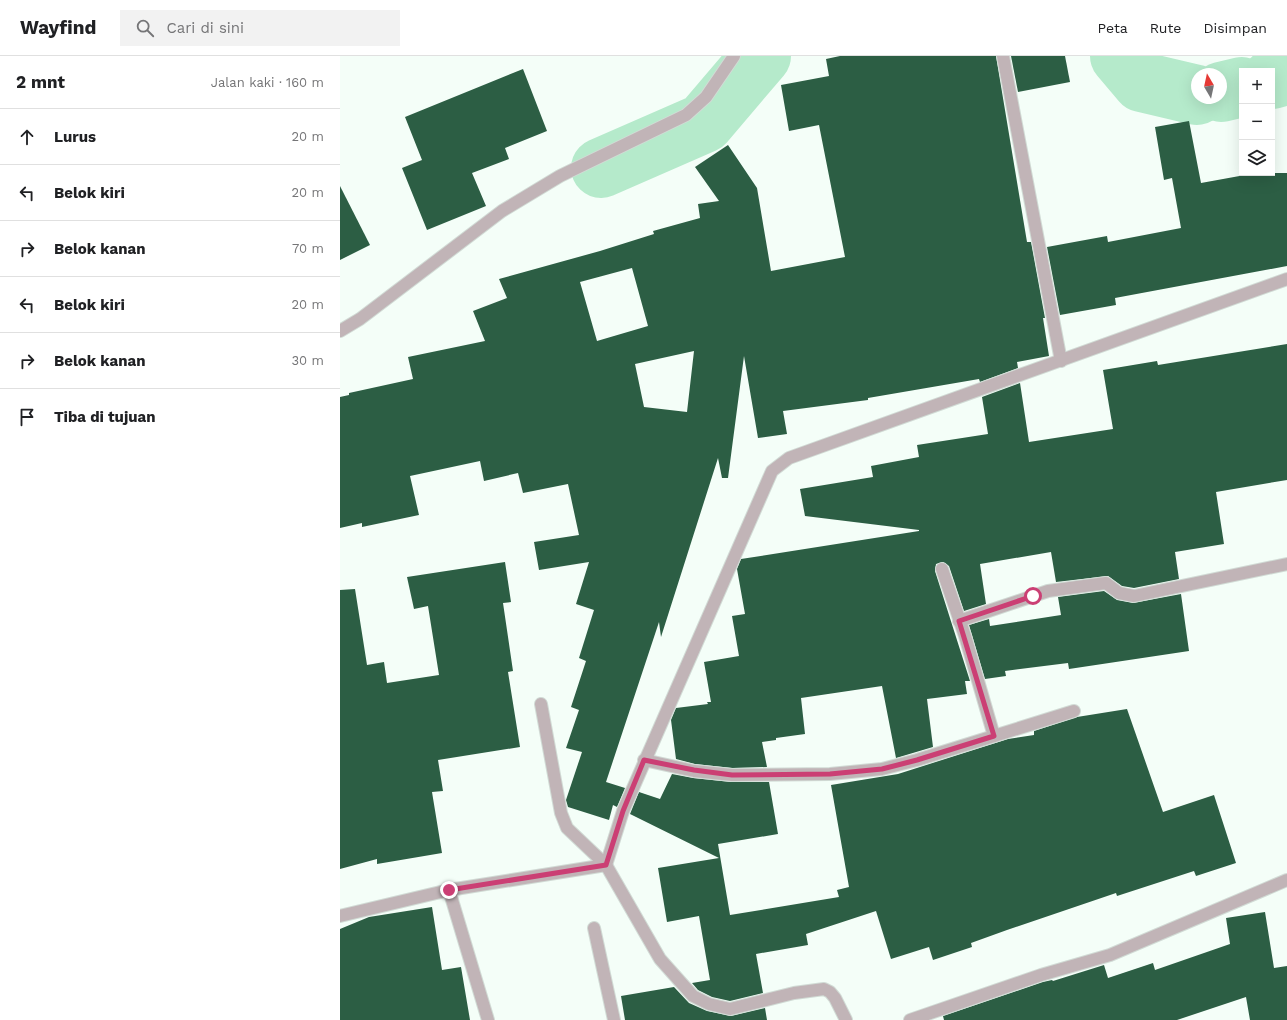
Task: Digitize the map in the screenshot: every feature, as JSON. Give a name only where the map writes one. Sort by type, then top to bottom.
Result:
[{"type":"street","points":[[340,331],[360,318],[502,211],[560,176],[686,115],[706,97],[734,56]]},
{"type":"street","points":[[1003,56],[1061,361]]},
{"type":"street","points":[[606,865],[623,811],[644,760],[772,471],[779,464],[789,458],[1061,361],[1287,278]]},
{"type":"street","points":[[959,621],[1048,591],[1106,583],[1119,592],[1134,596],[1287,564]]},
{"type":"street","points":[[942,569],[994,736]]},
{"type":"street","points":[[541,704],[563,821],[568,828],[606,865],[660,959],[693,996],[709,1004],[730,1009],[794,993],[824,989],[830,992],[835,998],[846,1020]]},
{"type":"street","points":[[644,760],[694,770],[732,775],[830,774],[882,769],[917,760],[1074,711]]},
{"type":"street","points":[[340,916],[449,890],[606,865]]},
{"type":"street","points":[[910,1020],[1041,975],[1110,955],[1287,880]]},
{"type":"street","points":[[449,890],[488,1020]]},
{"type":"street","points":[[594,928],[614,1020]]},
{"type":"building","points":[[840,56],[996,56],[1027,242],[1031,242],[1045,318],[1043,318],[1049,356],[1017,362],[1018,368],[980,382],[979,379],[868,398],[868,400],[783,411],[787,434],[758,438],[744,356],[728,478],[722,478],[718,458],[661,637],[659,622],[606,782],[625,788],[617,807],[613,805],[609,820],[568,807],[566,800],[582,752],[566,748],[579,710],[571,707],[586,661],[579,658],[594,610],[576,604],[589,562],[539,570],[534,542],[579,535],[568,484],[523,493],[518,473],[484,481],[480,461],[410,476],[419,515],[362,527],[362,523],[340,528],[340,397],[349,395],[349,393],[413,379],[408,357],[485,341],[473,311],[507,298],[499,279],[600,251],[654,234],[653,231],[700,218],[698,204],[719,201],[695,167],[728,145],[757,188],[771,271],[845,257],[819,125],[789,131],[781,85],[829,76],[826,59]],"holes":[[[632,268],[648,326],[597,341],[580,282]],[[694,351],[687,412],[644,407],[635,364]]]},
{"type":"building","points":[[1011,56],[1065,56],[1070,82],[1018,92]]},
{"type":"building","points":[[523,69],[547,131],[505,148],[509,159],[472,173],[486,206],[427,230],[402,168],[422,160],[405,117]]},
{"type":"building","points":[[1189,121],[1201,183],[1240,176],[1275,176],[1275,173],[1287,173],[1287,266],[1115,298],[1116,305],[1060,315],[1047,247],[1107,236],[1108,242],[1181,228],[1172,178],[1164,180],[1155,127]]},
{"type":"building","points":[[340,186],[370,245],[340,260]]},
{"type":"building","points":[[1287,344],[1287,480],[1216,492],[1224,544],[1175,552],[1179,579],[1134,588],[1122,586],[1108,576],[1056,582],[1051,552],[980,564],[986,604],[964,611],[949,566],[943,562],[936,564],[935,571],[970,681],[965,681],[967,694],[927,699],[933,747],[896,758],[882,686],[801,698],[805,734],[776,738],[776,740],[762,742],[767,767],[732,768],[695,764],[676,759],[671,720],[676,708],[708,704],[707,702],[711,702],[704,662],[739,656],[732,616],[745,614],[737,569],[741,559],[919,531],[805,516],[800,489],[873,477],[871,466],[919,457],[917,445],[988,434],[982,397],[1020,383],[1029,442],[1113,429],[1103,370],[1157,361],[1158,365]]},
{"type":"building","points":[[505,562],[511,602],[503,603],[513,671],[508,672],[520,747],[438,760],[443,791],[432,792],[442,853],[377,864],[377,859],[340,869],[340,590],[355,589],[367,665],[384,662],[387,683],[439,675],[428,606],[414,609],[407,577]]},
{"type":"building","points":[[1104,591],[1117,600],[1133,603],[1181,594],[1189,651],[1069,669],[1068,663],[1005,671],[1006,676],[985,679],[969,625],[989,619],[990,626],[1061,615],[1058,597]]},
{"type":"building","points":[[1127,709],[1163,812],[1214,795],[1236,863],[1196,876],[1194,871],[1117,896],[1116,893],[971,943],[972,947],[933,960],[929,947],[891,959],[876,911],[806,934],[808,945],[756,954],[763,993],[730,1001],[712,997],[698,990],[692,983],[710,980],[699,916],[667,922],[658,868],[719,858],[630,814],[639,792],[660,799],[672,774],[731,782],[769,782],[778,834],[718,844],[730,915],[839,897],[837,890],[849,887],[831,785],[898,774],[1008,739],[1034,735],[1034,731],[1077,717]]},
{"type":"building","points":[[432,907],[442,970],[461,967],[470,1020],[340,1020],[340,929],[369,917]]},
{"type":"building","points":[[1265,912],[1274,968],[1287,966],[1287,1020],[1250,1020],[1246,997],[1177,1020],[944,1020],[943,1016],[1043,982],[1053,981],[1104,965],[1108,978],[1153,963],[1155,970],[1230,944],[1226,918]]},
{"type":"building","points":[[674,987],[689,1003],[707,1011],[731,1016],[765,1008],[767,1020],[625,1020],[621,996]]},
{"type":"waterway","points":[[601,168],[704,123],[761,56]]},
{"type":"waterway","points":[[1120,56],[1142,82],[1191,94]]},
{"type":"waterway","points":[[1275,78],[1287,75]]},
{"type":"waterway","points":[[1227,91],[1239,88]]},
{"type":"route","points":[[449,890],[606,865],[623,811],[644,760],[694,770],[732,775],[830,774],[882,769],[917,760],[994,736],[959,621],[1033,596]]}]
